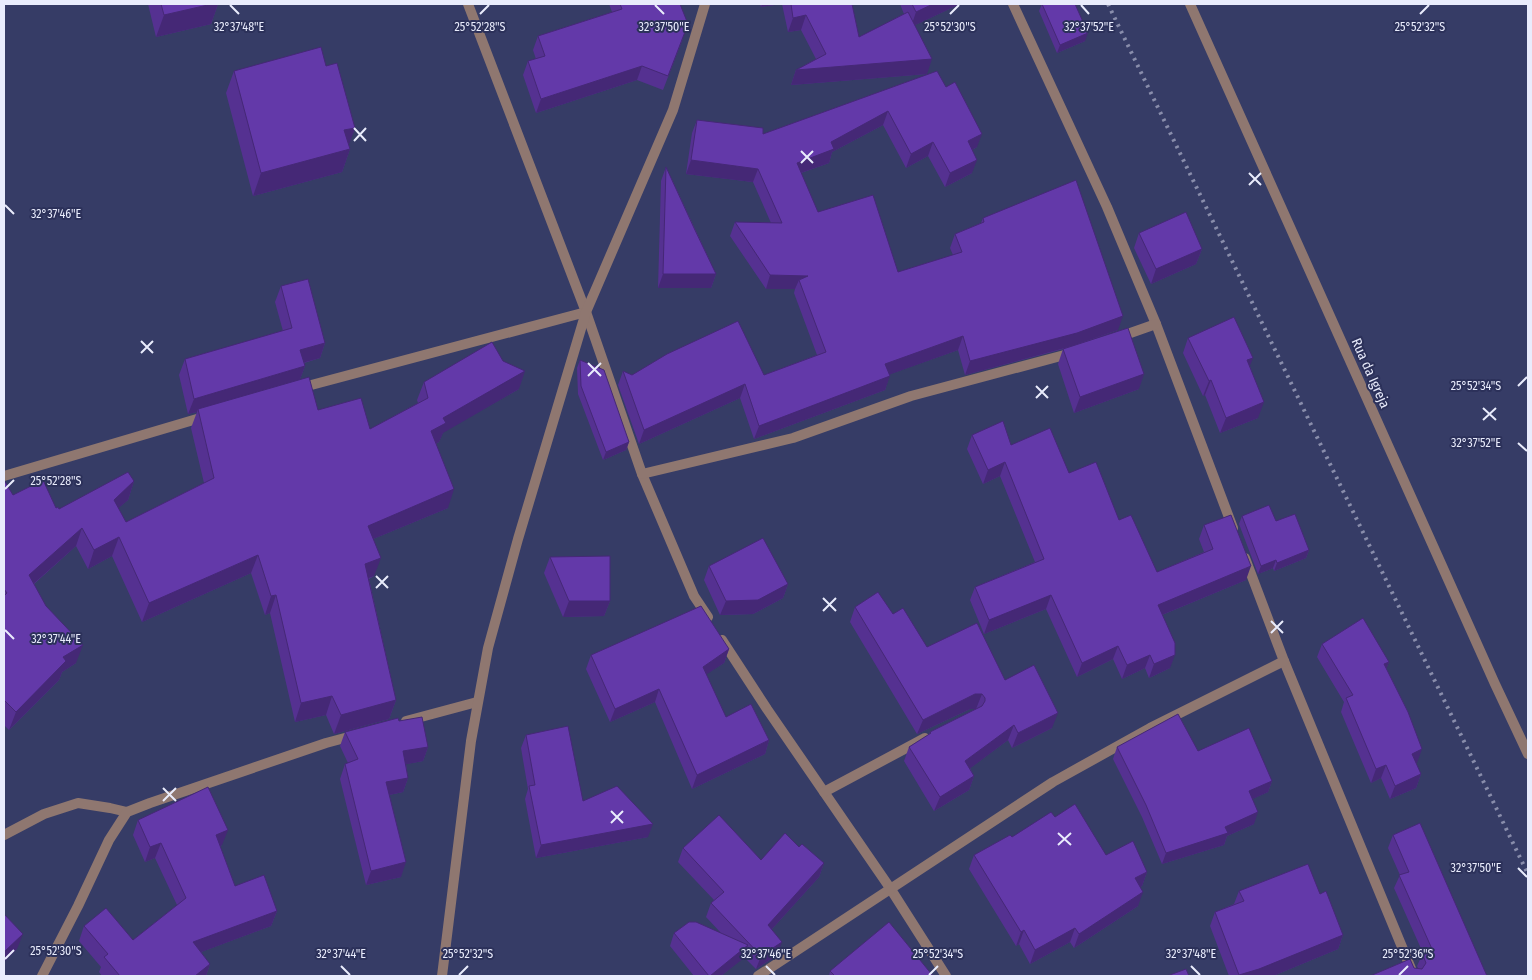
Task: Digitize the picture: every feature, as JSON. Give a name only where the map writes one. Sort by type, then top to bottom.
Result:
[{"type":"street","points":[[468,4],[586,312],[642,474],[694,596],[767,709],[890,888],[946,976]]},
{"type":"street","points":[[442,976],[442,964],[477,702],[488,648],[518,539],[586,312],[673,110],[704,4]]},
{"type":"street","points":[[1013,4],[1107,207],[1156,324],[1236,534]]},
{"type":"street","name":"Rua da Igreja","points":[[1190,4],[1528,754]]},
{"type":"street","points":[[293,390],[586,312]]},
{"type":"street","points":[[1110,340],[1156,324]]},
{"type":"street","points":[[642,474],[793,438],[911,396],[1083,350]]},
{"type":"street","points":[[4,476],[217,413]]},
{"type":"street","points":[[1242,552],[1284,661],[1414,976]]},
{"type":"street","points":[[758,976],[1053,782],[1150,728],[1284,661]]},
{"type":"street","points":[[392,725],[477,702]]},
{"type":"street","points":[[4,835],[44,814],[78,803],[127,812],[326,743],[364,732]]},
{"type":"street","points":[[824,792],[938,732]]},
{"type":"street","points":[[42,976],[109,840],[127,812]]},
{"type":"street","points":[[442,964],[450,976]]},
{"type":"building","points":[[161,4],[212,4],[164,15]]},
{"type":"building","points":[[620,4],[680,4],[688,24],[668,76],[642,66],[541,99],[528,61],[545,56],[538,36],[622,9]]},
{"type":"building","points":[[791,4],[852,4],[859,37],[908,12],[932,59],[796,70],[826,54],[806,15],[793,18]]},
{"type":"building","points":[[912,4],[933,4],[916,12]]},
{"type":"building","points":[[1042,4],[1075,4],[1088,33],[1060,45]]},
{"type":"building","points":[[321,47],[326,66],[337,63],[355,128],[344,130],[350,149],[261,173],[234,71]]},
{"type":"building","points":[[937,71],[946,87],[955,82],[982,134],[968,141],[977,160],[950,173],[933,142],[911,154],[888,111],[831,142],[834,149],[797,163],[818,212],[873,195],[898,272],[962,252],[955,234],[984,222],[983,218],[1076,180],[1123,316],[1077,333],[970,361],[963,336],[885,364],[890,376],[759,426],[745,384],[644,430],[623,371],[632,375],[667,354],[738,321],[764,375],[826,352],[799,280],[808,276],[770,275],[735,222],[782,223],[758,169],[691,160],[697,120],[763,128],[763,134]]},
{"type":"building","points":[[666,167],[694,228],[716,274],[663,274]]},
{"type":"building","points":[[1186,212],[1202,249],[1156,269],[1139,233]]},
{"type":"building","points":[[308,279],[325,343],[300,350],[305,366],[194,399],[185,359],[292,328],[281,286]]},
{"type":"building","points":[[1234,317],[1253,358],[1247,360],[1264,402],[1226,418],[1211,380],[1209,381],[1188,338]]},
{"type":"building","points":[[1128,328],[1144,374],[1080,397],[1063,349]]},
{"type":"building","points":[[492,342],[503,361],[525,371],[443,418],[446,423],[431,431],[454,489],[368,526],[381,558],[365,564],[396,700],[341,715],[332,696],[301,703],[276,595],[271,596],[258,555],[149,603],[119,537],[94,550],[82,528],[29,575],[46,606],[83,645],[63,657],[66,661],[16,712],[4,700],[4,596],[7,593],[4,589],[4,480],[13,495],[43,480],[56,508],[58,507],[59,509],[128,472],[134,481],[114,500],[126,522],[214,478],[198,409],[309,377],[318,410],[361,398],[370,429],[428,398],[424,382]]},
{"type":"building","points":[[580,360],[604,370],[629,442],[606,452],[581,386]]},
{"type":"building","points":[[1003,421],[1011,445],[1050,428],[1069,473],[1096,462],[1119,520],[1131,515],[1157,572],[1213,549],[1204,525],[1231,515],[1251,566],[1158,605],[1175,643],[1175,655],[1154,664],[1150,655],[1127,665],[1118,646],[1082,663],[1051,595],[989,620],[975,587],[1044,559],[1005,462],[988,470],[972,435]]},
{"type":"building","points":[[1269,505],[1276,521],[1295,514],[1309,550],[1277,563],[1276,560],[1261,566],[1242,516]]},
{"type":"building","points":[[763,538],[788,584],[758,600],[726,601],[709,566]]},
{"type":"building","points":[[610,556],[610,601],[569,601],[550,557]]},
{"type":"building","points":[[878,592],[893,614],[903,608],[927,647],[977,623],[1005,680],[1034,665],[1058,713],[1018,733],[1014,725],[965,761],[974,776],[940,797],[909,747],[930,732],[982,706],[985,698],[982,694],[975,694],[923,720],[855,607]]},
{"type":"building","points":[[701,606],[729,649],[703,667],[726,717],[751,704],[769,740],[697,775],[659,689],[615,709],[591,655]]},
{"type":"building","points":[[1363,618],[1389,662],[1384,664],[1408,712],[1422,749],[1412,754],[1421,774],[1395,786],[1386,765],[1376,769],[1346,698],[1353,695],[1322,644]]},
{"type":"building","points":[[1178,714],[1198,751],[1249,728],[1272,781],[1249,791],[1258,812],[1225,827],[1228,833],[1166,853],[1146,805],[1117,747]]},
{"type":"building","points":[[422,717],[428,747],[403,751],[408,778],[386,782],[406,862],[371,871],[345,764],[358,759],[345,732],[398,718],[399,721]]},
{"type":"building","points":[[568,726],[583,801],[617,786],[653,824],[541,845],[529,786],[535,785],[526,735]]},
{"type":"building","points":[[208,787],[228,830],[216,835],[235,886],[264,875],[277,911],[193,942],[210,964],[195,976],[120,976],[104,957],[108,954],[84,926],[106,908],[133,940],[186,898],[161,843],[150,847],[138,820]]},
{"type":"building","points":[[1075,804],[1106,855],[1133,841],[1147,872],[1135,878],[1143,892],[1079,934],[1075,928],[1035,950],[1024,930],[1021,932],[974,855],[1010,835],[1012,837],[1051,812],[1055,817]]},
{"type":"building","points":[[719,815],[761,860],[785,833],[799,847],[802,844],[824,863],[768,925],[782,942],[761,956],[711,903],[724,892],[683,848]]},
{"type":"building","points":[[1420,823],[1487,976],[1370,976],[1410,959],[1414,968],[1422,969],[1426,963],[1422,953],[1432,949],[1399,875],[1409,872],[1393,835]]},
{"type":"building","points":[[1308,864],[1320,894],[1326,891],[1343,935],[1259,969],[1239,975],[1215,912],[1244,901],[1239,891]]},
{"type":"building","points":[[4,914],[23,934],[4,952]]},
{"type":"building","points":[[689,922],[696,922],[748,945],[709,976],[674,933]]},
{"type":"building","points":[[889,922],[933,976],[835,976],[830,971]]},
{"type":"building","points":[[1186,969],[1189,976],[1167,976]]},
{"type":"railway","points":[[1108,4],[1528,874]]}]
